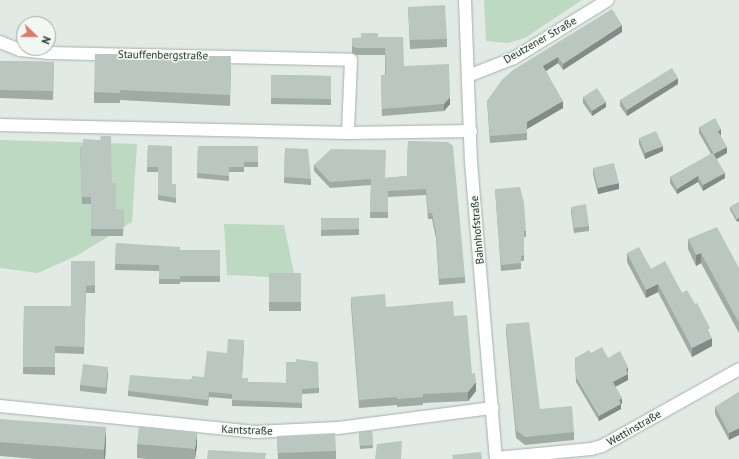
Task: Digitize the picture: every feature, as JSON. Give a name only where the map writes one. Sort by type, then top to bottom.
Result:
[{"type":"street","name":"Bahnhofstraße","points":[[465,0],[471,131],[496,458]]},
{"type":"street","name":"Deutzener Straße","points":[[468,76],[514,58],[608,0]]},
{"type":"street","name":"Stauffenbergstraße","points":[[0,42],[20,50],[36,52],[351,60],[348,133]]},
{"type":"street","points":[[0,125],[348,133],[471,131]]},
{"type":"street","name":"Wettinstraße","points":[[496,458],[590,454],[739,369]]},
{"type":"street","name":"Kantstraße","points":[[0,406],[255,432],[338,428],[493,408]]},
{"type":"green space","points":[[484,0],[582,0],[525,38],[508,43],[486,41]]},
{"type":"green space","points":[[0,140],[137,144],[132,222],[78,255],[38,273],[0,268]]},
{"type":"green space","points":[[224,224],[284,225],[295,278],[227,275]]},
{"type":"building","points":[[445,5],[447,39],[410,40],[408,7]]},
{"type":"building","points":[[612,9],[622,25],[563,64],[558,57],[543,66],[563,101],[527,122],[527,133],[490,136],[487,101],[503,79],[513,70]]},
{"type":"building","points":[[361,33],[378,33],[378,37],[403,37],[404,66],[449,64],[450,97],[444,104],[382,109],[381,75],[386,75],[385,48],[356,48],[352,46],[352,38],[361,38]]},
{"type":"building","points":[[95,54],[121,54],[120,59],[143,60],[143,56],[206,60],[206,56],[231,56],[230,95],[120,90],[120,93],[94,92]]},
{"type":"building","points":[[0,61],[54,62],[53,91],[0,90]]},
{"type":"building","points":[[672,68],[678,78],[627,110],[620,100]]},
{"type":"building","points":[[271,75],[331,76],[331,99],[271,98]]},
{"type":"building","points":[[597,88],[606,102],[592,111],[583,97]]},
{"type":"building","points":[[715,118],[721,129],[718,131],[727,147],[714,154],[699,127]]},
{"type":"building","points":[[656,131],[663,146],[645,153],[639,138]]},
{"type":"building","points":[[101,136],[111,136],[112,183],[116,183],[116,209],[124,209],[123,229],[91,229],[91,197],[82,197],[80,146],[83,146],[83,139],[100,140]]},
{"type":"building","points":[[408,141],[448,142],[453,146],[465,277],[439,279],[436,232],[432,213],[428,213],[426,189],[388,191],[388,212],[370,212],[371,179],[330,182],[314,165],[331,149],[386,150],[385,178],[407,176]]},
{"type":"building","points":[[148,145],[172,146],[172,184],[176,184],[176,198],[158,195],[158,167],[147,167]]},
{"type":"building","points":[[198,146],[258,146],[258,162],[244,162],[244,167],[229,167],[229,176],[197,173]]},
{"type":"building","points":[[285,148],[308,149],[311,179],[284,177]]},
{"type":"building","points":[[713,153],[725,173],[703,185],[698,176],[677,189],[670,177]]},
{"type":"building","points":[[614,163],[619,183],[598,188],[593,168]]},
{"type":"building","points":[[520,187],[524,203],[526,231],[524,231],[524,255],[521,256],[521,263],[501,265],[495,189]]},
{"type":"building","points":[[739,202],[739,218],[737,219],[730,207]]},
{"type":"building","points":[[586,204],[589,226],[574,228],[571,207]]},
{"type":"building","points":[[321,218],[359,218],[359,229],[321,230]]},
{"type":"building","points":[[717,227],[739,268],[739,323],[701,253],[696,255],[688,239]]},
{"type":"building","points":[[116,243],[180,247],[180,250],[220,250],[220,276],[180,276],[180,279],[159,279],[159,265],[115,264]]},
{"type":"building","points":[[639,247],[651,269],[665,261],[682,293],[687,290],[695,304],[697,303],[710,328],[708,330],[712,338],[692,348],[658,284],[646,290],[627,253]]},
{"type":"building","points":[[71,261],[95,261],[95,285],[86,286],[84,347],[55,346],[55,367],[23,367],[24,306],[71,306]]},
{"type":"building","points":[[269,273],[301,273],[301,302],[269,302]]},
{"type":"building","points":[[385,294],[386,307],[453,301],[454,316],[467,315],[472,374],[475,373],[476,382],[468,392],[423,394],[423,397],[397,399],[397,397],[359,400],[351,297]]},
{"type":"building","points":[[529,322],[540,409],[572,406],[574,432],[525,437],[516,430],[506,324]]},
{"type":"building","points":[[228,339],[244,340],[242,378],[248,378],[248,382],[286,383],[286,362],[296,362],[296,359],[318,362],[319,388],[302,389],[302,403],[232,400],[232,394],[209,392],[208,400],[128,391],[130,375],[192,380],[192,376],[204,377],[207,351],[227,353]]},
{"type":"building","points":[[602,347],[608,358],[620,351],[628,367],[626,369],[628,374],[613,382],[622,398],[619,400],[621,404],[599,416],[576,377],[575,358],[589,350],[591,353]]},
{"type":"building","points":[[83,364],[108,367],[106,388],[80,385]]},
{"type":"building","points":[[739,392],[739,428],[729,433],[715,407]]},
{"type":"building","points":[[0,419],[106,427],[104,450],[0,442]]},
{"type":"building","points":[[139,426],[197,432],[195,449],[137,444]]},
{"type":"building","points":[[372,431],[373,445],[360,446],[359,432]]},
{"type":"building","points":[[335,433],[336,451],[278,453],[277,436]]},
{"type":"building","points":[[402,441],[401,459],[375,459],[377,444]]},
{"type":"building","points":[[208,450],[266,453],[265,459],[207,459]]},
{"type":"building","points":[[481,452],[482,459],[453,459],[452,455]]}]
